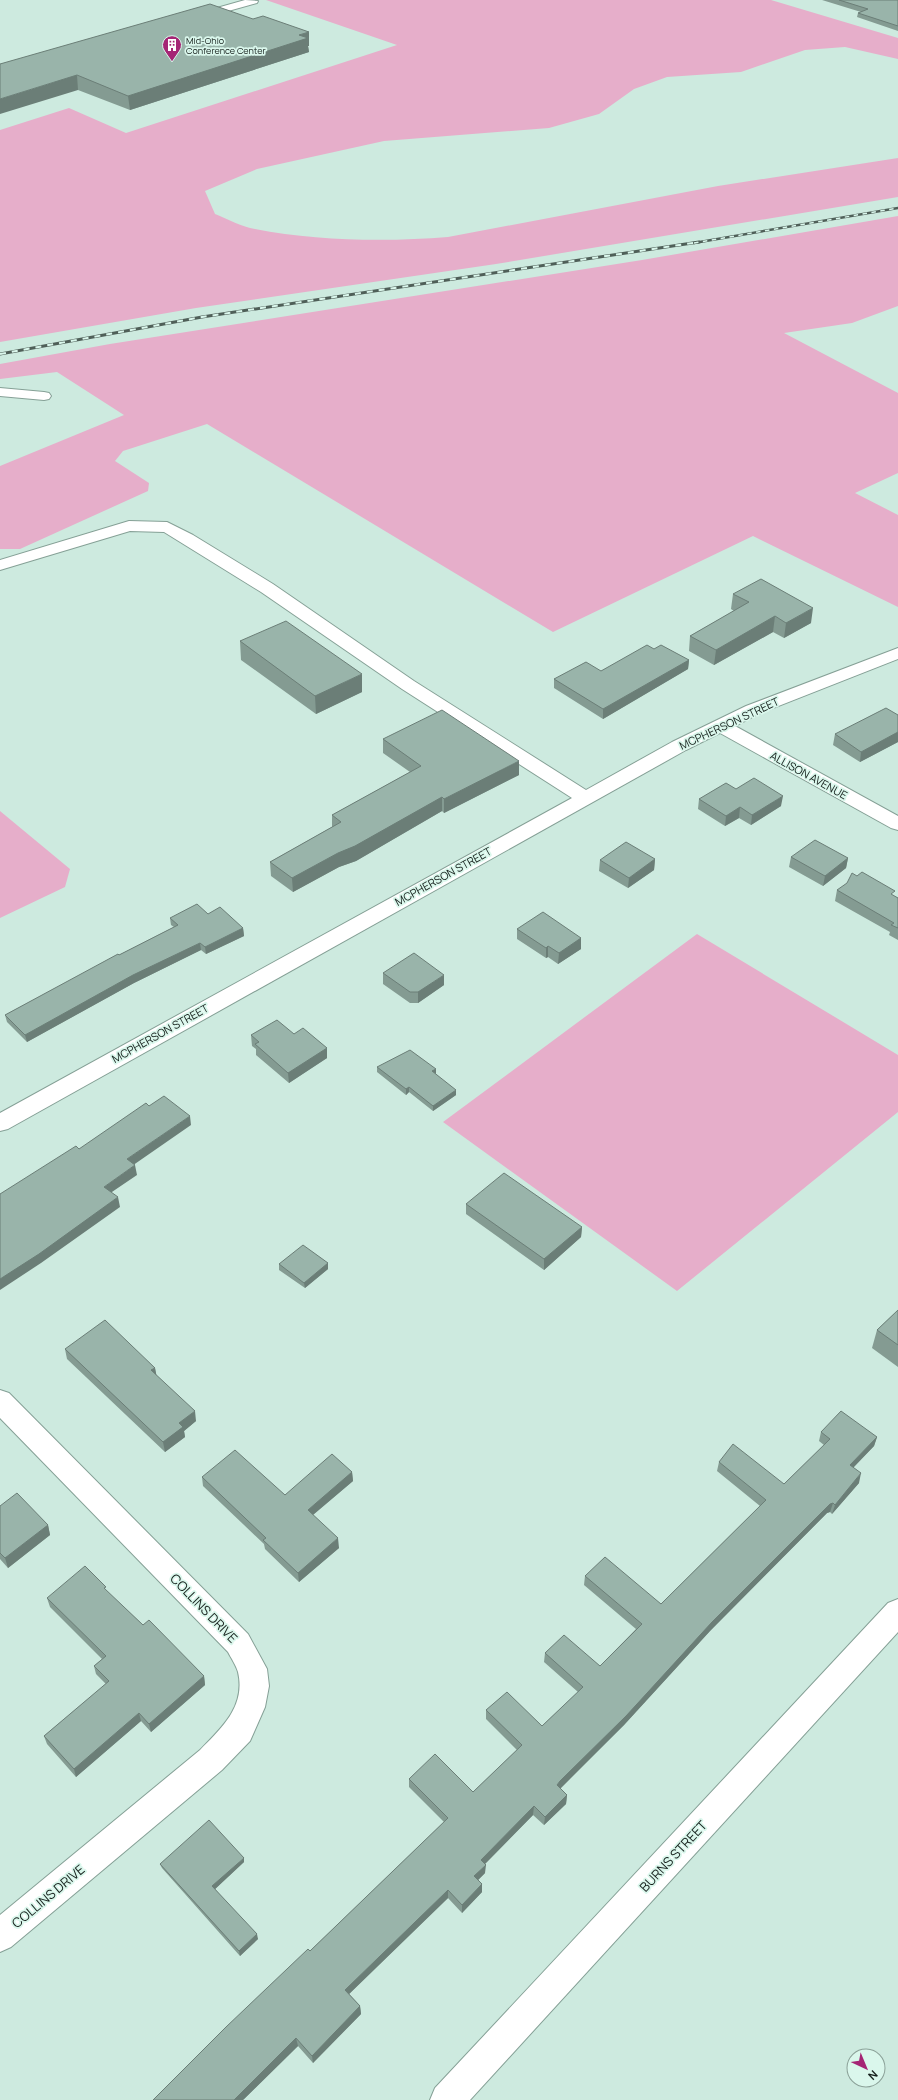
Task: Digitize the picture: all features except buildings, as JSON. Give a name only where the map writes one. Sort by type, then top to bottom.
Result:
[{"type":"street","points":[[228,0],[241,4]]},
{"type":"street","points":[[187,20],[253,1]]},
{"type":"street","points":[[0,392],[44,396]]},
{"type":"street","points":[[0,565],[129,526],[167,527],[267,588],[408,685],[584,797]]},
{"type":"street","name":"MCPHERSON STREET","points":[[0,1123],[584,797],[720,725],[752,710],[898,653]]},
{"type":"street","name":"ALLISON AVENUE","points":[[720,725],[898,824]]},
{"type":"street","name":"COLLINS DRIVE","points":[[0,1401],[238,1643],[252,1670],[254,1686],[250,1707],[239,1731],[210,1760],[0,1936]]},
{"type":"street","name":"BURNS STREET","points":[[447,2100],[898,1612]]},
{"type":"shaded area","points":[[266,0],[771,0],[898,38],[898,59],[845,47],[805,50],[741,72],[667,77],[634,89],[599,114],[549,128],[384,141],[257,169],[205,191],[215,214],[245,227],[278,233],[327,238],[401,240],[448,237],[718,186],[898,158],[898,197],[496,264],[196,308],[0,342],[0,130],[69,108],[126,133],[397,45]]},
{"type":"shaded area","points":[[898,216],[898,306],[852,323],[784,333],[898,393],[898,473],[855,493],[898,515],[898,607],[753,536],[553,632],[207,424],[123,451],[115,461],[149,483],[148,491],[20,549],[0,549],[0,466],[124,415],[57,372],[0,379],[0,364],[110,344],[642,260]]},
{"type":"shaded area","points":[[0,811],[70,869],[65,887],[0,918]]},
{"type":"shaded area","points":[[697,934],[898,1055],[898,1112],[677,1291],[443,1122]]},
{"type":"railway","points":[[694,243],[898,208]]},
{"type":"railway","points":[[0,354],[202,317],[699,242]]},
{"type":"place","name":"Mid-Ohio Conference Center","points":[[172,62]]}]
